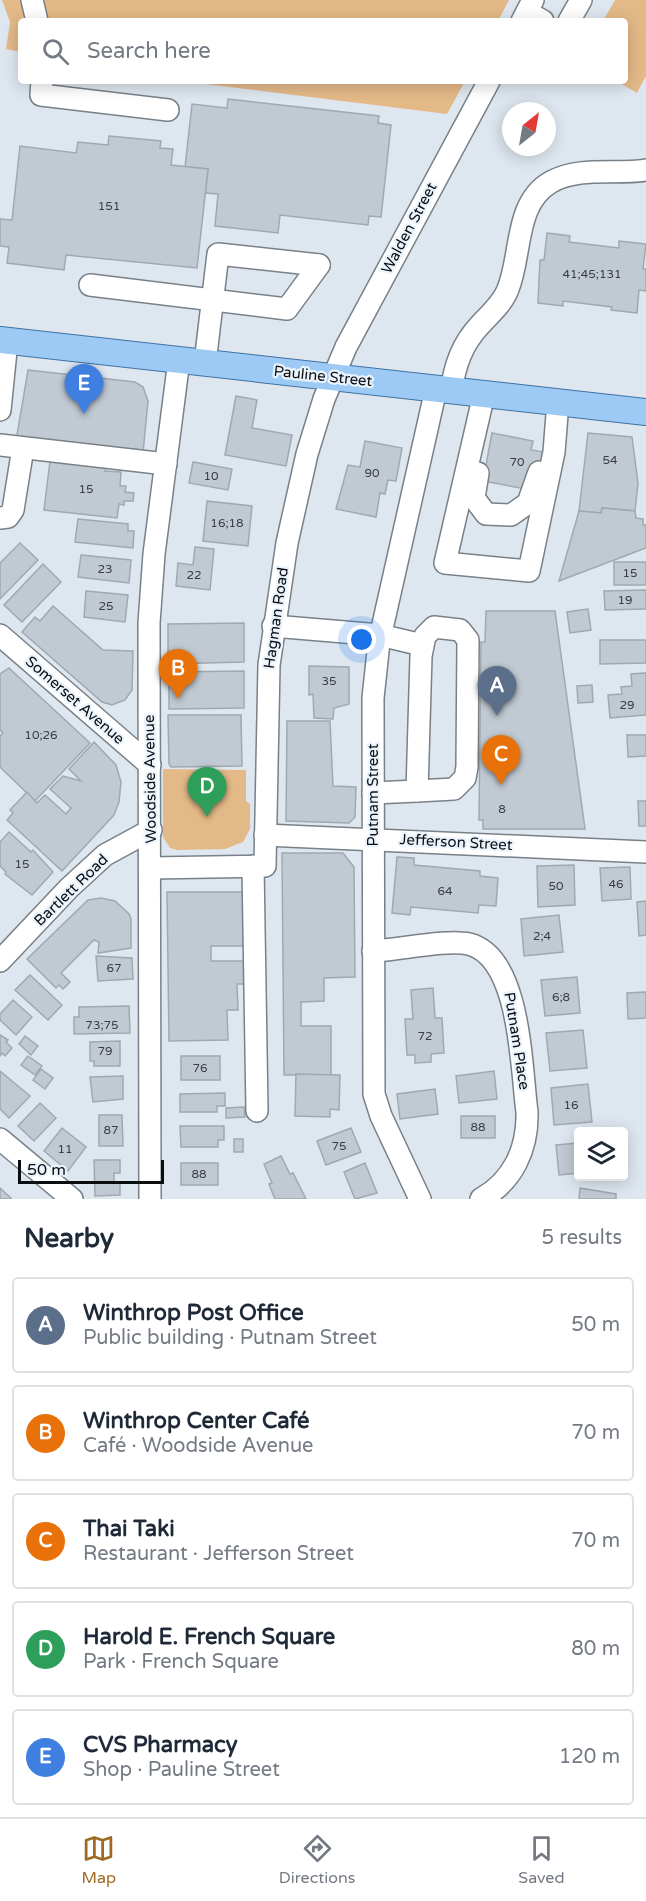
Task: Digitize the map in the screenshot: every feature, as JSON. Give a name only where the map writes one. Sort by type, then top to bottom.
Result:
[{"type":"main road","name":"Pauline Street","points":[[4,340],[646,412]]},
{"type":"street","points":[[32,0],[36,18]]},
{"type":"street","points":[[571,18],[581,0]]},
{"type":"street","points":[[42,84],[41,95],[168,110]]},
{"type":"street","name":"Walden Street","points":[[332,377],[355,329],[487,84]]},
{"type":"street","name":"Putnam Street","points":[[420,1199],[381,1116],[374,1094],[374,674],[380,635],[444,389],[463,348],[508,291],[520,231],[538,194],[550,182],[561,178],[614,170],[646,170]]},
{"type":"street","points":[[90,285],[212,300],[287,309],[319,265],[218,254],[212,300],[205,363]]},
{"type":"street","points":[[0,410],[4,340]]},
{"type":"street","name":"Woodside Avenue","points":[[150,1199],[150,601],[179,360]]},
{"type":"street","name":"Hagman Road","points":[[257,1111],[259,866],[266,835],[267,696],[273,626],[300,479],[332,377]]},
{"type":"street","points":[[484,394],[445,564],[529,571],[554,452],[558,402]]},
{"type":"street","points":[[477,428],[481,449],[474,498],[486,514],[511,515],[528,503],[539,473],[543,452],[554,431]]},
{"type":"street","points":[[0,445],[166,464]]},
{"type":"street","points":[[0,518],[8,517],[13,510],[23,448]]},
{"type":"street","points":[[273,626],[380,635],[422,645]]},
{"type":"street","points":[[373,793],[417,791],[454,789],[462,783],[467,767],[469,645],[467,635],[454,628],[434,627],[427,632],[422,645],[417,791]]},
{"type":"street","name":"Somerset Avenue","points":[[2,639],[150,765]]},
{"type":"street","name":"Bartlett Road","points":[[0,961],[69,888],[105,855],[151,830]]},
{"type":"street","name":"Jefferson Street","points":[[266,835],[646,852]]},
{"type":"street","points":[[151,868],[259,866]]},
{"type":"street","name":"Putnam Place","points":[[373,951],[468,944],[489,954],[503,974],[512,998],[527,1112],[527,1130],[514,1168],[495,1190],[481,1199]]},
{"type":"street","points":[[0,1139],[72,1199]]},
{"type":"shaded area","points":[[2,0],[509,0],[500,18],[18,18],[18,51],[6,49],[10,22]]},
{"type":"shaded area","points":[[615,0],[646,0],[646,76],[637,93],[621,84],[628,84],[628,18],[605,18]]},
{"type":"shaded area","points":[[206,84],[463,84],[447,114]]},
{"type":"shaded area","points":[[163,769],[246,770],[246,801],[250,804],[250,829],[243,842],[225,849],[177,850],[170,848],[163,837]]},
{"type":"building","points":[[228,99],[379,116],[378,123],[391,125],[381,217],[369,216],[368,225],[280,215],[278,233],[215,226],[218,194],[205,193],[208,169],[185,167],[192,104],[227,108]]},
{"type":"building","points":[[109,136],[161,141],[160,148],[173,149],[171,165],[208,169],[197,268],[66,255],[64,270],[7,263],[9,247],[0,246],[0,219],[12,220],[20,146],[76,153],[78,142],[108,145]]},
{"type":"building","points":[[547,233],[570,236],[569,242],[619,248],[619,241],[646,244],[643,269],[646,269],[646,291],[639,290],[637,313],[611,310],[612,307],[563,301],[563,306],[538,303],[540,260],[544,260]]},
{"type":"building","points":[[28,370],[135,382],[143,387],[148,401],[143,453],[16,441]]},
{"type":"building","points":[[236,396],[257,400],[252,428],[292,435],[286,466],[225,455]]},
{"type":"building","points":[[492,433],[533,441],[531,450],[550,453],[546,474],[526,489],[483,481]]},
{"type":"building","points":[[588,433],[632,437],[638,483],[635,511],[602,508],[601,513],[579,511]]},
{"type":"building","points":[[365,441],[402,448],[396,481],[388,480],[385,494],[380,493],[376,517],[336,509],[348,465],[360,467]]},
{"type":"building","points":[[50,461],[106,467],[105,471],[121,472],[120,486],[126,486],[125,492],[134,493],[133,501],[124,501],[124,505],[119,504],[117,518],[44,510]]},
{"type":"building","points":[[193,462],[232,469],[228,490],[189,483]]},
{"type":"building","points":[[207,501],[252,506],[248,546],[203,541]]},
{"type":"building","points":[[602,508],[635,511],[636,518],[643,519],[643,525],[646,525],[646,548],[559,581],[579,511],[601,513]]},
{"type":"building","points":[[78,519],[128,524],[128,531],[134,531],[133,548],[75,542]]},
{"type":"building","points":[[20,543],[38,560],[0,599],[0,563]]},
{"type":"building","points":[[195,547],[214,549],[210,590],[176,586],[178,563],[193,565]]},
{"type":"building","points":[[81,555],[131,560],[129,583],[78,577]]},
{"type":"building","points":[[614,562],[646,562],[646,585],[614,585]]},
{"type":"building","points":[[43,564],[61,582],[22,622],[4,605]]},
{"type":"building","points":[[646,590],[646,609],[605,610],[604,591]]},
{"type":"building","points":[[86,591],[128,595],[125,622],[84,617]]},
{"type":"building","points":[[53,606],[103,650],[133,651],[132,690],[125,700],[112,705],[102,702],[22,632],[35,617],[40,621]]},
{"type":"building","points":[[588,609],[591,630],[570,633],[567,612]]},
{"type":"building","points":[[486,611],[555,611],[585,829],[483,829],[483,820],[479,820],[481,642],[485,642]]},
{"type":"building","points":[[244,623],[244,662],[168,664],[168,624]]},
{"type":"building","points":[[600,640],[646,640],[646,663],[600,664]]},
{"type":"building","points":[[309,666],[349,667],[349,704],[334,708],[333,719],[314,718],[313,694],[309,695]]},
{"type":"building","points":[[9,668],[90,743],[35,801],[0,767],[0,736],[3,733],[0,730],[0,674]]},
{"type":"building","points":[[244,671],[244,708],[169,709],[169,672]]},
{"type":"building","points":[[646,673],[646,715],[610,718],[608,695],[622,694],[621,687],[632,686],[631,674]]},
{"type":"building","points":[[592,685],[593,702],[578,703],[577,686]]},
{"type":"building","points":[[168,715],[241,715],[242,766],[171,767],[169,764]]},
{"type":"building","points":[[287,721],[330,721],[333,786],[356,787],[355,817],[349,823],[286,821]]},
{"type":"building","points":[[627,735],[646,735],[646,756],[628,757]]},
{"type":"building","points":[[94,742],[116,765],[121,782],[119,802],[114,815],[62,871],[7,820],[13,813],[10,810],[27,792],[37,803],[45,795],[66,814],[71,808],[50,789],[63,776],[81,781],[69,769]]},
{"type":"building","points":[[638,801],[646,801],[646,826],[639,826]]},
{"type":"building","points":[[9,832],[31,852],[33,850],[53,872],[32,895],[5,874],[6,872],[0,866],[0,842]]},
{"type":"building","points":[[282,853],[343,853],[354,867],[355,977],[324,978],[324,1001],[301,1002],[301,1026],[331,1026],[331,1075],[284,1075]]},
{"type":"building","points":[[397,857],[414,858],[414,865],[480,871],[480,876],[498,878],[496,906],[479,905],[478,913],[411,907],[410,915],[392,913]]},
{"type":"building","points":[[574,865],[575,905],[538,907],[537,866]]},
{"type":"building","points":[[630,867],[631,899],[602,901],[600,868]]},
{"type":"building","points":[[167,892],[247,892],[248,946],[211,946],[211,961],[246,961],[247,984],[237,984],[238,1010],[227,1010],[228,1040],[169,1041]]},
{"type":"building","points":[[101,898],[115,901],[129,914],[131,948],[98,953],[99,942],[94,940],[61,973],[70,982],[63,989],[59,985],[56,988],[27,959],[88,900]]},
{"type":"building","points":[[646,901],[646,935],[639,936],[637,902]]},
{"type":"building","points":[[559,915],[563,952],[524,956],[521,919]]},
{"type":"building","points":[[96,956],[132,958],[133,979],[98,981]]},
{"type":"building","points":[[30,975],[62,1005],[48,1020],[15,990]]},
{"type":"building","points":[[577,977],[580,1013],[545,1016],[541,980]]},
{"type":"building","points":[[433,988],[435,1018],[442,1018],[444,1053],[431,1054],[431,1062],[415,1063],[415,1055],[407,1055],[405,1019],[413,1019],[411,990]]},
{"type":"building","points":[[646,992],[646,1018],[628,1019],[627,993]]},
{"type":"building","points":[[13,1000],[32,1017],[16,1035],[0,1020],[0,1014]]},
{"type":"building","points":[[129,1006],[130,1033],[74,1034],[74,1017],[79,1017],[79,1007]]},
{"type":"building","points":[[583,1030],[587,1068],[550,1071],[546,1033]]},
{"type":"building","points":[[0,1035],[8,1040],[6,1042],[12,1048],[5,1056],[2,1053],[0,1056]]},
{"type":"building","points":[[25,1036],[38,1046],[31,1055],[19,1044]]},
{"type":"building","points":[[120,1041],[120,1066],[94,1066],[94,1061],[90,1061],[90,1042]]},
{"type":"building","points":[[28,1056],[42,1066],[35,1075],[21,1065]]},
{"type":"building","points":[[181,1056],[220,1056],[220,1080],[181,1080]]},
{"type":"building","points":[[41,1069],[53,1078],[45,1089],[33,1080]]},
{"type":"building","points":[[0,1071],[30,1096],[9,1118],[0,1109]]},
{"type":"building","points":[[494,1071],[497,1099],[459,1103],[456,1076]]},
{"type":"building","points":[[296,1074],[340,1075],[339,1110],[330,1109],[330,1117],[295,1116]]},
{"type":"building","points":[[123,1076],[123,1099],[93,1102],[90,1077]]},
{"type":"building","points":[[588,1084],[592,1122],[554,1125],[551,1088]]},
{"type":"building","points":[[435,1089],[438,1114],[400,1119],[397,1094]]},
{"type":"building","points":[[225,1093],[225,1106],[217,1106],[217,1112],[180,1112],[180,1094]]},
{"type":"building","points":[[40,1103],[56,1118],[34,1141],[18,1126]]},
{"type":"building","points":[[244,1107],[245,1117],[226,1118],[226,1108]]},
{"type":"building","points":[[99,1115],[122,1115],[123,1146],[99,1146]]},
{"type":"building","points":[[461,1116],[495,1116],[495,1138],[461,1138]]},
{"type":"building","points":[[180,1126],[224,1126],[224,1140],[218,1140],[218,1147],[181,1147]]},
{"type":"building","points":[[62,1128],[86,1147],[68,1171],[44,1151]]},
{"type":"building","points":[[351,1128],[361,1152],[326,1165],[317,1141]]},
{"type":"building","points":[[234,1139],[243,1139],[243,1152],[234,1152]]},
{"type":"building","points":[[574,1143],[574,1173],[559,1175],[556,1145]]},
{"type":"building","points":[[281,1156],[290,1174],[293,1173],[306,1199],[275,1199],[269,1184],[272,1183],[264,1164]]},
{"type":"building","points":[[94,1160],[120,1160],[120,1173],[114,1173],[114,1183],[120,1183],[120,1195],[95,1196]]},
{"type":"building","points":[[181,1163],[218,1163],[218,1185],[181,1185]]},
{"type":"building","points":[[365,1163],[377,1193],[355,1199],[344,1172]]},
{"type":"building","points":[[0,1188],[11,1198],[10,1199],[0,1199]]},
{"type":"building","points":[[580,1188],[616,1194],[616,1199],[579,1199]]},
{"type":"place","name":"CVS Pharmacy","points":[[84,414]]},
{"type":"place","name":"Winthrop Center Café","points":[[178,699]]},
{"type":"place","name":"Winthrop Post Office","points":[[497,716]]},
{"type":"place","name":"Thai Taki","points":[[501,785]]},
{"type":"place","name":"Harold E. French Square","points":[[207,817]]}]
